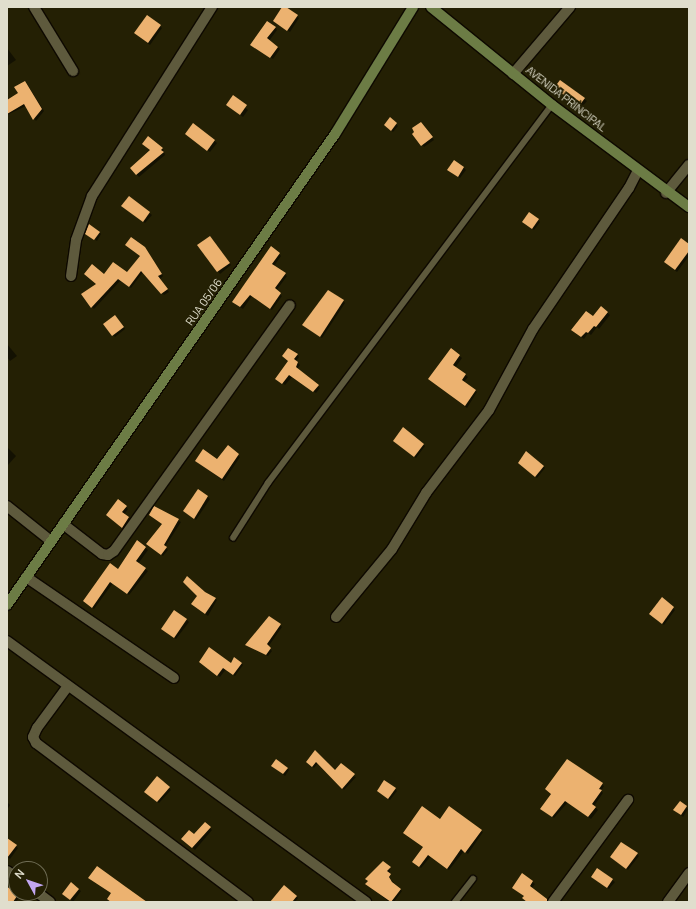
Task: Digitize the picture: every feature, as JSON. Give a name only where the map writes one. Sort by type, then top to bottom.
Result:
[{"type":"street","points":[[34,7],[72,71]]},
{"type":"street","points":[[71,276],[76,240],[92,196],[212,7]]},
{"type":"street","name":"RUA 05/06","points":[[7,605],[335,134],[413,7]]},
{"type":"street","name":"AVENIDA PRINCIPAL","points":[[431,7],[552,105],[689,207]]},
{"type":"street","points":[[513,74],[570,7]]},
{"type":"street","points":[[667,192],[689,165]]},
{"type":"street","points":[[336,617],[392,549],[426,493],[489,410],[533,329],[630,188],[638,170]]},
{"type":"street","points":[[63,524],[102,554],[108,556],[114,551],[290,305]]},
{"type":"street","points":[[7,506],[51,541]]},
{"type":"street","points":[[26,577],[174,678]]},
{"type":"street","points":[[7,641],[366,902]]},
{"type":"street","points":[[68,686],[37,728],[33,737],[36,743],[248,902]]},
{"type":"street","points":[[553,902],[628,800]]},
{"type":"street","points":[[668,902],[689,872]]},
{"type":"lane","points":[[233,538],[268,483],[552,105]]},
{"type":"lane","points":[[455,902],[473,879]]},
{"type":"building","points":[[282,7],[286,7],[298,15],[287,31],[273,21]]},
{"type":"building","points":[[147,15],[161,25],[148,43],[134,33]]},
{"type":"building","points":[[267,21],[276,27],[267,38],[278,47],[270,58],[250,45]]},
{"type":"building","points":[[560,80],[585,98],[579,106],[554,88]]},
{"type":"building","points":[[25,81],[42,109],[33,120],[24,104],[7,114],[7,100],[18,93],[14,87]]},
{"type":"building","points":[[233,95],[247,105],[240,115],[226,105]]},
{"type":"building","points":[[390,117],[397,123],[391,131],[384,125]]},
{"type":"building","points":[[421,122],[433,137],[421,146],[412,134],[414,132],[412,128]]},
{"type":"building","points":[[193,123],[215,140],[207,151],[185,134]]},
{"type":"building","points":[[148,136],[163,148],[161,150],[164,152],[136,175],[130,168],[150,150],[142,144]]},
{"type":"building","points":[[454,160],[464,167],[458,177],[447,170]]},
{"type":"building","points":[[129,196],[150,212],[143,222],[121,206]]},
{"type":"building","points":[[529,212],[539,219],[532,229],[522,222]]},
{"type":"building","points":[[89,224],[100,232],[94,240],[85,234]]},
{"type":"building","points":[[210,236],[230,263],[217,272],[197,245]]},
{"type":"building","points":[[131,237],[145,247],[162,274],[158,276],[168,289],[161,294],[141,271],[129,287],[118,279],[91,308],[81,294],[96,284],[84,274],[92,264],[104,274],[113,262],[127,272],[140,256],[125,245]]},
{"type":"building","points":[[681,238],[689,244],[689,251],[675,270],[664,262]]},
{"type":"building","points":[[271,246],[280,253],[272,264],[286,273],[275,288],[281,293],[270,309],[250,295],[240,307],[232,302]]},
{"type":"building","points":[[328,290],[344,300],[320,337],[302,325]]},
{"type":"building","points":[[601,306],[608,312],[596,327],[594,326],[588,333],[586,332],[581,337],[571,330],[586,311],[593,316]]},
{"type":"building","points":[[115,315],[124,327],[112,336],[103,324]]},
{"type":"building","points":[[288,348],[298,354],[294,359],[298,362],[296,367],[319,385],[313,392],[289,375],[282,384],[275,379],[288,361],[282,356]]},
{"type":"building","points":[[451,348],[460,355],[453,365],[466,374],[462,380],[476,390],[465,406],[428,379]]},
{"type":"building","points":[[403,427],[424,444],[414,457],[393,441]]},
{"type":"building","points":[[228,445],[239,454],[222,479],[195,461],[203,449],[217,459]]},
{"type":"building","points":[[526,451],[544,466],[535,477],[518,463]]},
{"type":"building","points":[[198,489],[208,496],[194,519],[183,511]]},
{"type":"building","points":[[118,499],[127,506],[122,512],[129,517],[122,528],[106,515]]},
{"type":"building","points":[[154,506],[179,519],[164,545],[167,547],[161,555],[146,544],[162,524],[149,515]]},
{"type":"building","points":[[137,540],[146,547],[136,561],[146,568],[127,594],[110,582],[92,608],[83,601],[110,563],[118,569]]},
{"type":"building","points":[[187,576],[205,592],[216,598],[205,614],[191,604],[197,596],[183,582]]},
{"type":"building","points":[[662,597],[674,607],[662,624],[649,614]]},
{"type":"building","points":[[174,610],[187,619],[174,638],[161,629]]},
{"type":"building","points":[[269,616],[281,624],[267,644],[271,648],[266,655],[245,645]]},
{"type":"building","points":[[209,647],[231,663],[234,657],[242,663],[233,675],[223,668],[217,676],[199,662]]},
{"type":"building","points":[[315,750],[335,770],[341,763],[355,774],[342,789],[316,762],[312,767],[306,762]]},
{"type":"building","points":[[276,759],[288,768],[283,774],[271,766]]},
{"type":"building","points":[[567,759],[603,783],[599,789],[602,790],[592,804],[596,807],[588,817],[565,801],[552,817],[540,809],[551,794],[545,789]]},
{"type":"building","points":[[157,776],[170,787],[157,802],[144,792]]},
{"type":"building","points":[[384,780],[396,788],[388,799],[377,791]]},
{"type":"building","points":[[680,801],[687,806],[681,815],[673,810]]},
{"type":"building","points":[[422,806],[440,819],[449,806],[482,830],[465,853],[461,849],[447,869],[428,855],[419,867],[412,862],[423,847],[403,833]]},
{"type":"building","points":[[205,822],[211,827],[192,848],[181,839],[189,830],[194,834]]},
{"type":"building","points":[[7,838],[17,845],[7,858]]},
{"type":"building","points":[[621,842],[638,853],[626,869],[610,857]]},
{"type":"building","points":[[383,861],[391,867],[387,871],[391,874],[389,877],[392,882],[401,889],[391,902],[365,884],[368,881],[365,879]]},
{"type":"building","points":[[97,866],[147,902],[111,902],[107,899],[111,893],[88,878]]},
{"type":"building","points":[[597,868],[613,879],[607,888],[591,877]]},
{"type":"building","points":[[522,873],[533,881],[530,886],[547,899],[547,902],[527,902],[522,898],[524,896],[512,888]]},
{"type":"building","points":[[71,882],[79,889],[70,900],[62,894]]},
{"type":"building","points":[[284,885],[297,896],[292,902],[270,902]]},
{"type":"building","points":[[7,887],[8,901],[14,901],[7,902]]}]
